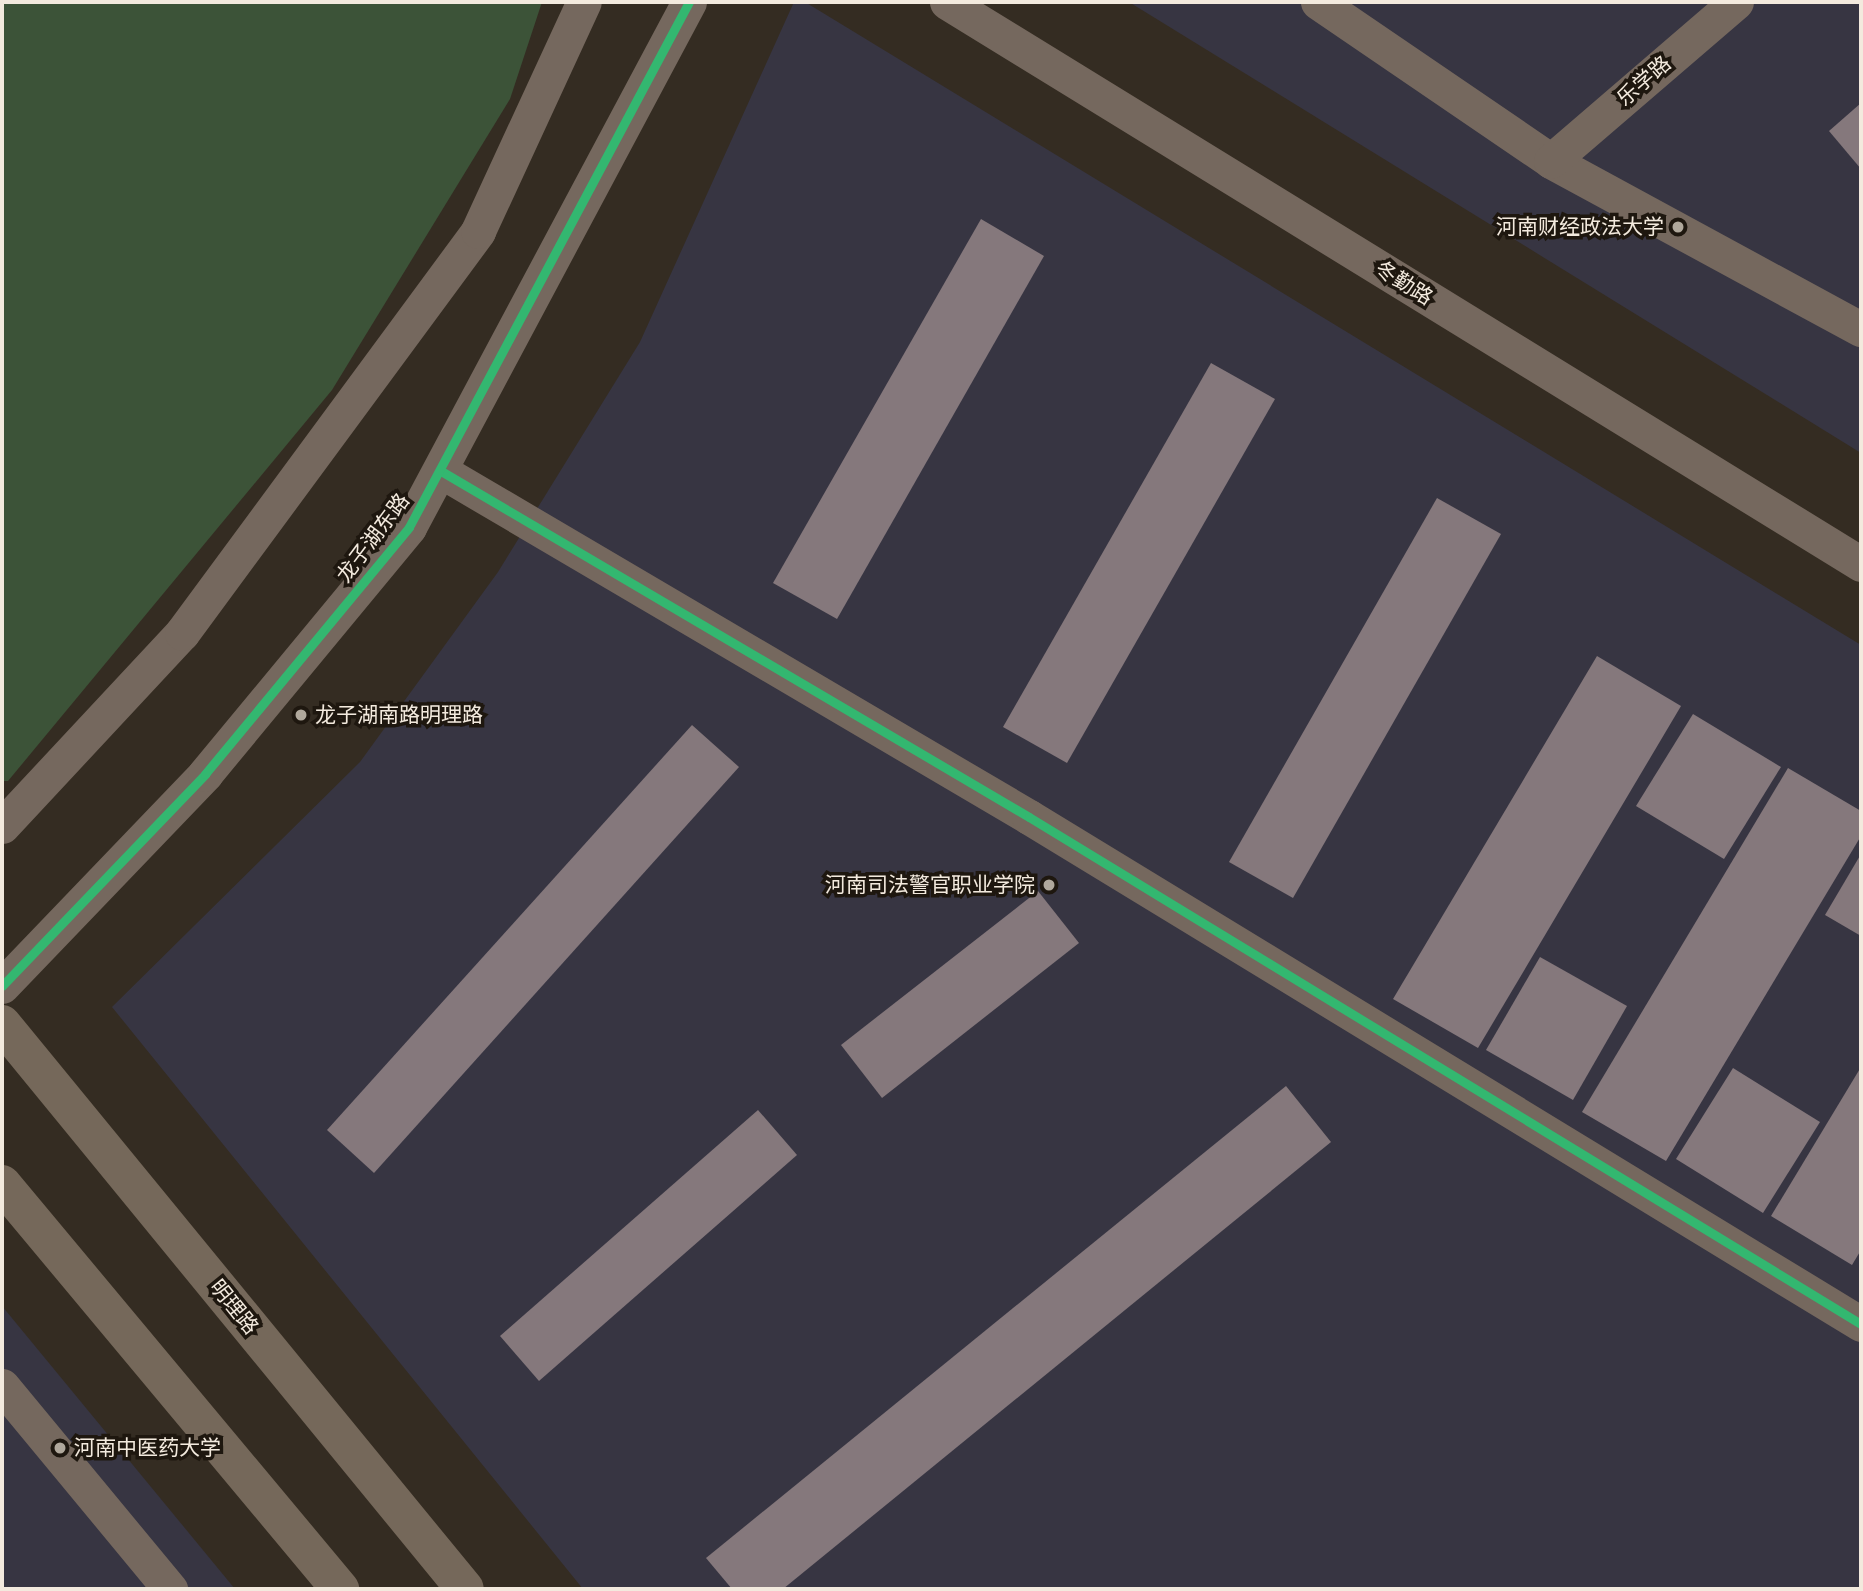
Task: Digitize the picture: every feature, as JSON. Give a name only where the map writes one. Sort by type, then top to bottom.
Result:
[{"type":"main road","name":"明理路","points":[[2,1024],[465,1589]]},
{"type":"main road","points":[[2,1184],[340,1589]]},
{"type":"street","points":[[2,826],[182,633],[478,231],[584,2]]},
{"type":"street","name":"龙子湖东路","points":[[2,986],[205,774],[409,527],[689,2]]},
{"type":"street","name":"冬勤路","points":[[947,2],[1861,564]]},
{"type":"street","points":[[1318,2],[1551,161],[1861,329]]},
{"type":"street","name":"乐学路","points":[[1551,161],[1736,2]]},
{"type":"street","points":[[441,471],[1017,810],[1861,1324]]},
{"type":"street","points":[[2,1386],[170,1589]]},
{"type":"shaded area","name":"河南司法警官职业学院","points":[[794,2],[805,2],[1861,645],[1861,1589],[583,1589],[112,1007],[360,762],[498,572],[640,342]]},
{"type":"shaded area","name":"河南财经政法大学","points":[[1129,2],[1861,2],[1861,453]]},
{"type":"shaded area","name":"河南中医药大学","points":[[2,1306],[235,1589],[2,1589]]},
{"type":"green space","points":[[2,2],[542,2],[510,99],[332,390],[8,781],[2,781]]},
{"type":"building","points":[[1861,103],[1861,169],[1829,131]]},
{"type":"building","points":[[981,219],[1044,256],[837,619],[773,583]]},
{"type":"building","points":[[1211,363],[1275,399],[1067,763],[1003,727]]},
{"type":"building","points":[[1437,498],[1501,534],[1293,898],[1229,862]]},
{"type":"building","points":[[1597,656],[1681,706],[1478,1048],[1393,999]]},
{"type":"building","points":[[1693,714],[1781,767],[1724,859],[1636,806]]},
{"type":"building","points":[[692,725],[739,767],[374,1173],[327,1130]]},
{"type":"building","points":[[1788,768],[1861,811],[1861,836],[1666,1161],[1582,1112]]},
{"type":"building","points":[[1861,854],[1861,936],[1825,915]]},
{"type":"building","points":[[1038,891],[1079,943],[882,1098],[841,1045]]},
{"type":"building","points":[[1540,957],[1627,1006],[1573,1100],[1486,1050]]},
{"type":"building","points":[[1861,1067],[1861,1250],[1852,1265],[1771,1216]]},
{"type":"building","points":[[1733,1068],[1820,1122],[1763,1213],[1676,1159]]},
{"type":"building","points":[[1286,1086],[1331,1142],[783,1589],[732,1589],[706,1558]]},
{"type":"building","points":[[758,1110],[797,1155],[539,1381],[500,1336]]},
{"type":"cycle path","points":[[2,986],[205,774],[409,527],[689,2]]},
{"type":"cycle path","points":[[441,471],[1029,817],[1861,1324]]},
{"type":"place","name":"河南财经政法大学","points":[[1678,227]]},
{"type":"place","name":"龙子湖南路明理路","points":[[301,715]]},
{"type":"place","name":"河南司法警官职业学院","points":[[1049,885]]},
{"type":"place","name":"河南中医药大学","points":[[60,1448]]}]
